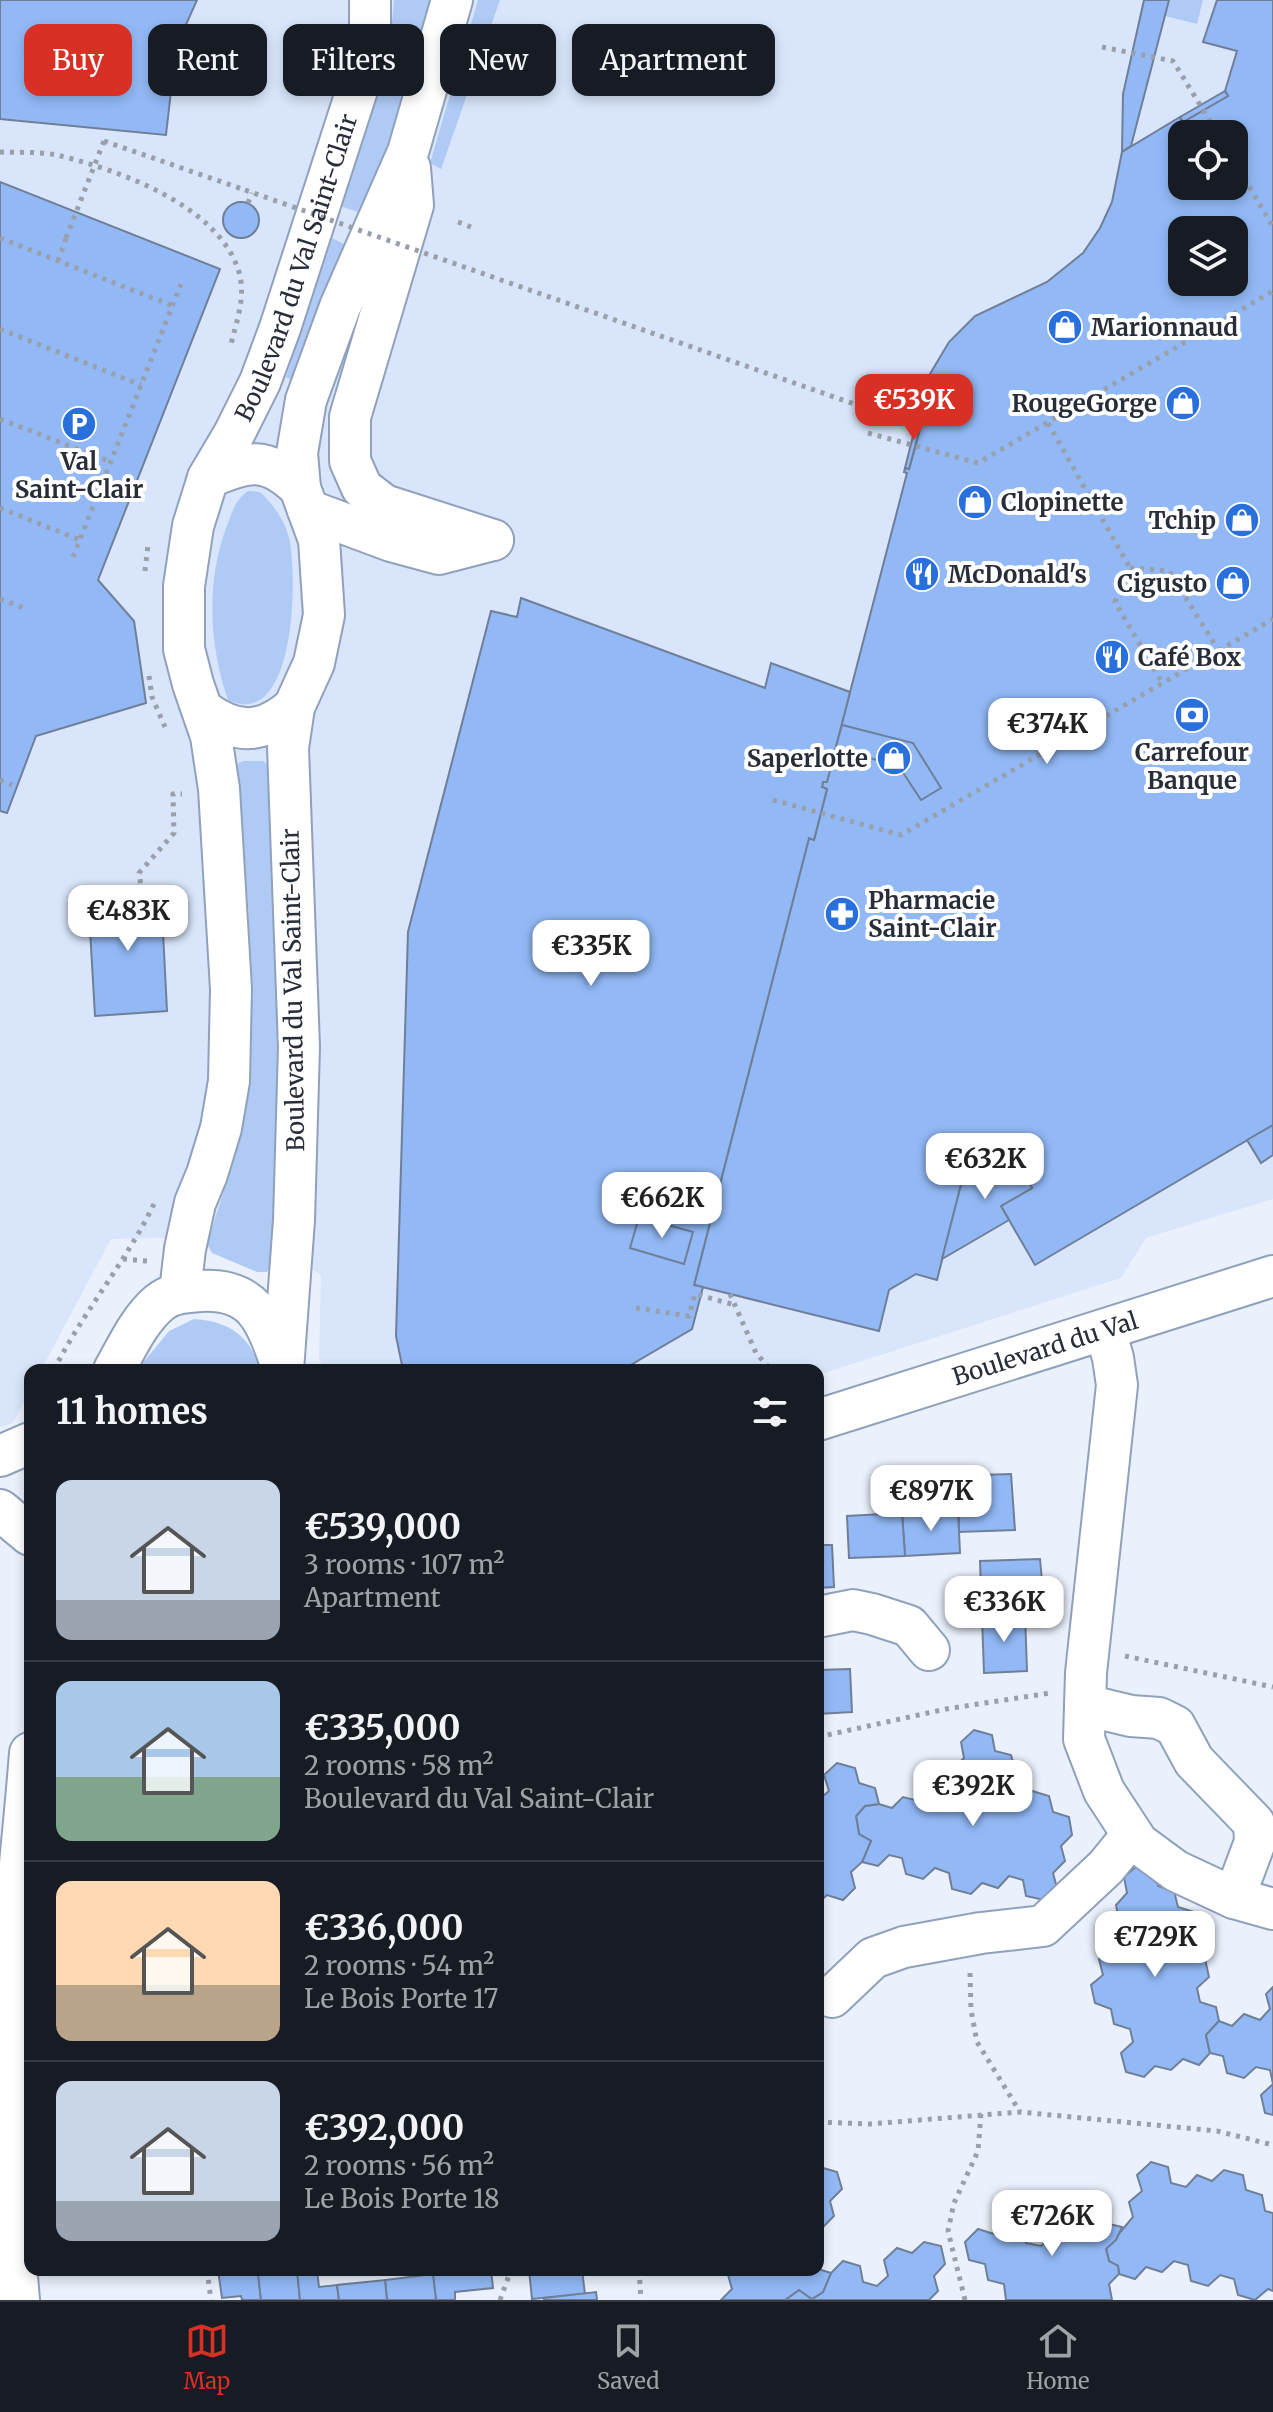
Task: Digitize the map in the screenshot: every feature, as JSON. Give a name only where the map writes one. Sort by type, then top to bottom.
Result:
[{"type":"street","name":"Boulevard du Val Saint-Clair","points":[[180,1292],[195,1203],[221,1128],[229,1081],[231,1034],[230,937],[219,789],[204,711],[184,649],[184,586],[193,526],[208,478],[260,382],[365,65],[370,0]]},
{"type":"street","points":[[208,478],[249,463],[268,464],[285,474],[304,499],[391,541],[439,554],[493,540],[384,505],[362,488],[350,461],[350,417],[413,205],[408,152],[452,0]]},
{"type":"street","name":"Boulevard du Val Saint-Clair","points":[[283,1364],[294,1220],[299,1047],[288,748],[294,707],[314,663],[324,615],[319,540],[304,499],[297,453],[306,400],[340,307],[408,152]]},
{"type":"street","points":[[204,711],[231,728],[244,728],[278,721],[294,707]]},
{"type":"street","name":"Boulevard du Val","points":[[824,1418],[1273,1276]]},
{"type":"street","points":[[117,1364],[141,1322],[161,1301],[180,1292],[217,1290],[242,1297],[258,1311],[270,1330],[281,1364]]},
{"type":"street","points":[[1105,1330],[1117,1385],[1086,1673],[1071,1698],[1104,1791],[1138,1843],[1176,1871],[1234,1898],[1273,1909]]},
{"type":"street","points":[[0,1456],[24,1446]]},
{"type":"street","points":[[0,1510],[24,1530]]},
{"type":"street","points":[[824,1616],[853,1610],[909,1626],[929,1650]]},
{"type":"street","points":[[1071,1698],[1131,1716],[1159,1718],[1175,1726],[1194,1761],[1254,1823],[1255,1842],[1234,1898]]},
{"type":"street","points":[[832,1997],[873,1958],[904,1947],[1043,1926],[1106,1867],[1132,1835]]},
{"type":"street","points":[[19,2300],[12,2202],[19,2080],[8,2029],[12,1936],[24,1861]]},
{"type":"path","points":[[1102,47],[1173,61],[1209,120]]},
{"type":"path","points":[[58,261],[104,141],[874,411]]},
{"type":"path","points":[[0,152],[59,155],[160,191],[203,219],[230,251],[240,274],[242,299],[227,358]]},
{"type":"path","points":[[1248,185],[1273,227]]},
{"type":"path","points":[[248,203],[252,193]]},
{"type":"path","points":[[458,222],[471,227]]},
{"type":"path","points":[[0,238],[173,306]]},
{"type":"path","points":[[73,557],[181,284]]},
{"type":"path","points":[[868,433],[978,463],[1273,291]]},
{"type":"path","points":[[0,329],[141,385]]},
{"type":"path","points":[[0,419],[111,462]]},
{"type":"path","points":[[1048,423],[1130,568]]},
{"type":"path","points":[[0,508],[80,540]]},
{"type":"path","points":[[1130,568],[1169,571],[1219,651]]},
{"type":"path","points":[[1130,568],[1115,602],[1163,684]]},
{"type":"path","points":[[0,599],[24,608]]},
{"type":"path","points":[[773,800],[901,835],[1273,619]]},
{"type":"path","points":[[0,780],[12,785]]},
{"type":"path","points":[[142,893],[139,873],[174,833],[173,794],[182,794]]},
{"type":"path","points":[[57,1364],[144,1224]]},
{"type":"path","points":[[636,1308],[689,1316],[695,1294],[735,1305]]},
{"type":"path","points":[[730,1294],[756,1353],[766,1364]]},
{"type":"path","points":[[1124,1656],[1273,1687]]},
{"type":"path","points":[[824,1736],[946,1709],[1071,1698]]},
{"type":"path","points":[[964,1937],[977,2042],[1020,2112]]},
{"type":"path","points":[[824,2122],[870,2124],[1020,2112],[1217,2131],[1273,2145]]},
{"type":"path","points":[[965,2300],[948,2231],[954,2203],[978,2151],[981,2114]]},
{"type":"path","points":[[208,2276],[211,2300]]},
{"type":"path","points":[[500,2300],[509,2276]]},
{"type":"path","points":[[639,2276],[641,2300]]},
{"type":"shaded area","points":[[0,0],[1273,0],[1273,1199],[1146,1238],[1121,1278],[824,1373],[824,1364],[321,1364],[321,1275],[277,1250],[208,1237],[111,1239],[44,1364],[24,1364],[24,1402],[13,1423],[0,1427]]},
{"type":"shaded area","points":[[394,0],[437,0],[424,47],[424,24],[391,24]]},
{"type":"shaded area","points":[[478,0],[500,0],[492,24],[471,24]]},
{"type":"shaded area","points":[[1169,0],[1203,0],[1197,24],[1165,16]]},
{"type":"shaded area","points":[[376,96],[411,96],[398,142],[361,213],[340,206]]},
{"type":"shaded area","points":[[450,96],[466,96],[441,169],[430,163]]},
{"type":"shaded area","points":[[332,238],[348,246],[295,381],[286,377]]},
{"type":"shaded area","points":[[248,491],[260,492],[285,525],[292,557],[293,583],[292,614],[280,673],[267,693],[251,704],[228,700],[217,658],[212,614],[215,570],[226,528],[234,507]]},
{"type":"shaded area","points":[[263,761],[267,764],[279,931],[282,1155],[271,1267],[267,1272],[257,1272],[212,1253],[207,1244],[235,1156],[248,1083],[249,917],[238,771],[238,763]]},
{"type":"shaded area","points":[[194,1319],[217,1323],[244,1339],[258,1364],[142,1364],[169,1331]]},
{"type":"building","points":[[0,0],[197,0],[186,24],[148,24],[148,96],[170,96],[166,135],[0,119]]},
{"type":"building","points":[[1144,0],[1169,0],[1131,146],[1122,152],[1123,94]]},
{"type":"building","points":[[1217,0],[1273,0],[1273,1125],[1035,1265],[1001,1206],[1032,1188],[1009,1150],[963,1177],[937,1280],[916,1274],[889,1290],[879,1331],[694,1285],[809,838],[814,840],[827,789],[822,787],[823,782],[827,782],[907,473],[904,472],[905,468],[909,469],[916,445],[923,417],[918,416],[927,379],[949,342],[975,316],[1047,282],[1083,253],[1100,228],[1112,202],[1122,152],[1168,124],[1168,200],[1248,200],[1248,120],[1186,120],[1228,96],[1225,91],[1237,51],[1203,42]]},
{"type":"building","points":[[1225,91],[1228,96],[1186,120],[1180,117]]},
{"type":"building","name":"Val Saint-Clair","points":[[0,182],[220,269],[98,580],[134,621],[146,703],[36,736],[7,813],[0,811]]},
{"type":"building","points":[[241,202],[254,207],[259,220],[254,233],[241,238],[228,233],[223,220],[228,207]]},
{"type":"building","points":[[918,416],[923,417],[909,469],[905,468]]},
{"type":"building","points":[[521,598],[765,688],[771,663],[850,692],[827,782],[823,782],[822,787],[827,789],[814,840],[809,838],[694,1285],[703,1287],[692,1329],[632,1364],[402,1364],[396,1336],[408,932],[491,611],[517,617]]},
{"type":"building","name":"Saperlotte","points":[[842,725],[913,743],[941,788],[921,800],[898,765],[835,750]]},
{"type":"building","points":[[125,889],[126,894],[161,892],[167,1011],[95,1016],[88,895],[114,894],[114,890]]},
{"type":"building","points":[[1273,1125],[1273,1155],[1261,1163],[1247,1140]]},
{"type":"building","points":[[1009,1150],[1032,1188],[1001,1206],[1009,1220],[942,1259],[963,1177]]},
{"type":"building","points":[[639,1217],[693,1232],[684,1264],[630,1248]]},
{"type":"building","points":[[1011,1474],[1015,1530],[959,1532],[958,1489],[979,1489],[979,1475]]},
{"type":"building","points":[[958,1511],[960,1553],[905,1556],[902,1513]]},
{"type":"building","points":[[902,1513],[905,1556],[849,1558],[847,1516]]},
{"type":"building","points":[[824,1545],[832,1545],[834,1587],[824,1588]]},
{"type":"building","points":[[1040,1559],[1042,1581],[1023,1582],[1025,1615],[982,1617],[980,1561]]},
{"type":"building","points":[[1025,1615],[1027,1671],[984,1673],[982,1617]]},
{"type":"building","points":[[850,1669],[852,1712],[824,1714],[824,1670]]},
{"type":"building","points":[[974,1730],[992,1735],[995,1751],[1011,1755],[1016,1773],[1003,1784],[1007,1798],[1021,1802],[1032,1791],[1049,1796],[1053,1812],[1069,1817],[1072,1835],[1061,1846],[1065,1861],[1053,1873],[1057,1888],[1044,1900],[1026,1896],[1023,1880],[1009,1876],[998,1888],[982,1883],[971,1894],[952,1889],[949,1873],[935,1868],[923,1879],[906,1874],[902,1858],[889,1855],[878,1866],[862,1862],[871,1841],[859,1834],[856,1816],[865,1806],[879,1804],[892,1808],[903,1797],[919,1801],[930,1790],[945,1795],[956,1785],[953,1769],[964,1758],[961,1742]]},
{"type":"building","points":[[837,1763],[855,1768],[859,1783],[875,1788],[879,1804],[865,1806],[856,1816],[859,1834],[871,1841],[862,1862],[851,1872],[855,1888],[843,1900],[827,1895],[824,1898],[824,1795],[829,1791],[824,1775]]},
{"type":"building","points":[[1138,1865],[1155,1870],[1158,1886],[1174,1891],[1178,1907],[1194,1912],[1198,1929],[1186,1940],[1189,1955],[1205,1959],[1209,1977],[1197,1988],[1200,2002],[1216,2007],[1219,2021],[1206,2035],[1210,2053],[1199,2065],[1183,2059],[1171,2070],[1155,2066],[1144,2077],[1126,2072],[1121,2053],[1133,2042],[1130,2029],[1114,2024],[1111,2009],[1095,2003],[1091,1985],[1103,1975],[1099,1959],[1111,1947],[1107,1931],[1119,1920],[1116,1905],[1127,1893],[1124,1877]]},
{"type":"building","points":[[1273,1987],[1273,2084],[1270,2070],[1256,2067],[1244,2078],[1227,2073],[1223,2056],[1210,2053],[1206,2035],[1219,2021],[1232,2026],[1244,2014],[1260,2020],[1270,2009],[1266,1994]]},
{"type":"building","points":[[1273,2084],[1273,2115],[1265,2113],[1261,2095]]},
{"type":"building","points":[[1151,2162],[1168,2167],[1171,2183],[1186,2187],[1197,2175],[1212,2181],[1224,2170],[1243,2175],[1246,2190],[1262,2195],[1265,2211],[1273,2213],[1273,2291],[1268,2289],[1255,2300],[1238,2295],[1234,2279],[1220,2275],[1208,2286],[1191,2281],[1188,2265],[1174,2261],[1162,2272],[1146,2267],[1135,2279],[1119,2274],[1118,2266],[1109,2261],[1106,2249],[1133,2217],[1129,2202],[1142,2191],[1137,2175]]},
{"type":"building","points":[[824,2168],[837,2172],[842,2189],[830,2201],[834,2216],[824,2226]]},
{"type":"building","points":[[1087,2202],[1105,2208],[1109,2224],[1122,2227],[1116,2240],[1106,2249],[1109,2261],[1118,2266],[1119,2274],[1109,2284],[1112,2300],[1006,2300],[1004,2284],[988,2280],[985,2264],[969,2260],[965,2242],[978,2229],[994,2234],[1005,2222],[1022,2227],[1026,2243],[1041,2246],[1050,2238],[1047,2222],[1060,2209],[1076,2214]]},
{"type":"building","points":[[924,2242],[941,2246],[945,2264],[934,2276],[938,2291],[929,2300],[785,2300],[799,2290],[812,2299],[823,2292],[831,2273],[843,2261],[860,2266],[863,2282],[877,2286],[888,2276],[884,2260],[897,2248],[912,2253]]},
{"type":"building","points":[[824,2271],[831,2273],[823,2292],[812,2299],[799,2290],[785,2300],[721,2300],[732,2289],[728,2276],[824,2276]]},
{"type":"building","points":[[219,2276],[259,2276],[261,2300],[242,2300],[241,2296],[222,2298]]},
{"type":"building","points":[[258,2276],[298,2276],[300,2300],[261,2300]]},
{"type":"building","points":[[298,2276],[318,2276],[319,2287],[337,2285],[339,2300],[300,2300]]},
{"type":"building","points":[[433,2276],[492,2276],[493,2288],[455,2292],[455,2300],[436,2300]]},
{"type":"building","points":[[433,2276],[436,2300],[387,2300],[385,2280]]},
{"type":"building","points":[[530,2276],[583,2276],[585,2294],[532,2299]]},
{"type":"building","points":[[385,2280],[387,2300],[339,2300],[337,2285]]},
{"type":"building","points":[[596,2292],[597,2300],[544,2300],[544,2298]]},
{"type":"place","name":"Marionnaud","points":[[1065,327]]},
{"type":"place","name":"RougeGorge","points":[[1183,403]]},
{"type":"place","name":"Val Saint-Clair","points":[[79,424]]},
{"type":"place","name":"Clopinette","points":[[975,502]]},
{"type":"place","name":"Tchip","points":[[1242,520]]},
{"type":"place","name":"McDonald's","points":[[922,574]]},
{"type":"place","name":"Cigusto","points":[[1233,583]]},
{"type":"place","name":"Café Box","points":[[1112,657]]},
{"type":"place","name":"Carrefour Banque","points":[[1192,715]]},
{"type":"place","name":"Saperlotte","points":[[894,758]]},
{"type":"place","name":"Pharmacie Saint-Clair","points":[[842,914]]}]
